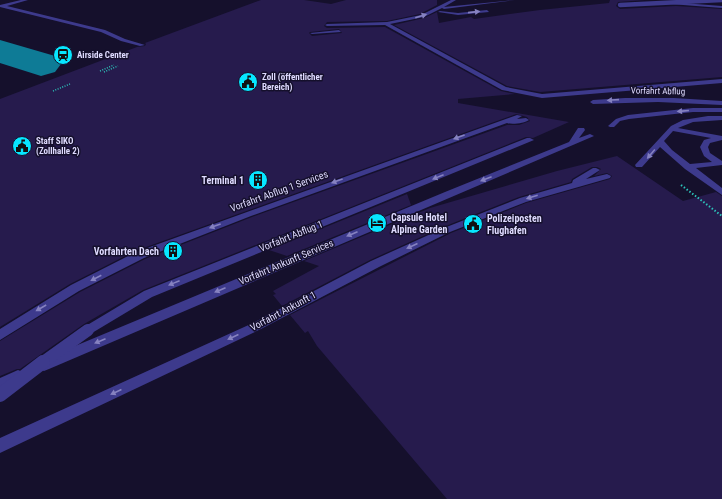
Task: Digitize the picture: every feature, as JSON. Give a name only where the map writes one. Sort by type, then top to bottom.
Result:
[{"type":"lane","points":[[0,6],[26,0]]},
{"type":"lane","points":[[312,33],[372,27],[413,18],[436,10],[454,0]]},
{"type":"lane","points":[[436,10],[513,0]]},
{"type":"lane","points":[[620,5],[722,0]]},
{"type":"lane","points":[[670,3],[722,7]]},
{"type":"lane","points":[[0,6],[103,31],[123,40],[142,45]]},
{"type":"lane","points":[[436,10],[453,14],[487,11]]},
{"type":"lane","points":[[327,25],[385,23],[504,89],[542,96],[722,81]]},
{"type":"lane","name":"Vorfahrt Abflug","points":[[594,102],[621,100],[663,100],[722,103]]},
{"type":"lane","points":[[612,126],[615,122],[628,117],[693,110],[722,110]]},
{"type":"lane","points":[[496,123],[519,116]]},
{"type":"lane","points":[[639,165],[649,157],[677,124],[722,118]]},
{"type":"lane","points":[[496,123],[526,120]]},
{"type":"lane","name":"Vorfahrt Abflug 1 Services","points":[[0,335],[75,288],[140,255],[198,232],[496,123]]},
{"type":"lane","points":[[672,129],[722,138]]},
{"type":"lane","points":[[573,142],[581,130]]},
{"type":"lane","points":[[503,151],[522,136]]},
{"type":"lane","name":"Vorfahrt Ankunft Services","points":[[0,384],[590,136]]},
{"type":"lane","points":[[720,163],[704,150],[704,145],[710,140],[722,138]]},
{"type":"lane","points":[[503,151],[523,148],[533,142]]},
{"type":"lane","points":[[661,142],[664,148],[722,192]]},
{"type":"lane","name":"Vorfahrt Abflug 1","points":[[0,394],[58,350],[148,294],[503,151]]},
{"type":"lane","points":[[688,167],[720,163]]},
{"type":"lane","points":[[569,186],[596,170]]},
{"type":"lane","points":[[569,186],[607,176]]},
{"type":"lane","name":"Vorfahrt Ankunft 1","points":[[0,446],[250,329],[400,252],[498,209],[569,186]]},
{"type":"path","points":[[102,72],[116,66]]},
{"type":"path","points":[[53,91],[70,84]]},
{"type":"path","points":[[680,185],[722,216]]},
{"type":"building","points":[[261,0],[304,0],[331,4],[346,0],[437,0],[437,5],[420,14],[387,21],[327,22],[324,26],[327,28],[385,27],[501,91],[515,94],[458,99],[458,103],[569,122],[533,138],[526,137],[143,290],[84,324],[20,369],[0,376],[0,341],[80,292],[145,259],[252,217],[507,125],[519,125],[530,121],[527,117],[516,114],[135,251],[70,284],[0,327],[0,99],[137,47],[145,46],[145,43]],"holes":[[[339,29],[342,33],[312,36],[309,33]]]},
{"type":"building","points":[[610,0],[645,0],[618,2],[616,6],[620,9],[676,6],[722,9],[722,77],[540,92],[507,86],[394,25],[424,18],[437,12],[439,23],[471,17],[474,19],[609,3]]},
{"type":"building","points":[[617,156],[683,201],[716,192],[722,196],[722,499],[447,499],[317,346],[308,331],[305,333],[290,315],[451,233],[526,203],[610,179],[612,176],[607,173],[594,176],[601,169],[592,167],[572,179],[571,182],[519,197],[443,227],[370,260],[282,306],[273,295],[276,294],[273,291],[319,266],[304,261],[430,208],[557,171]]},
{"type":"building","points":[[407,194],[411,205],[287,256],[269,250]]},
{"type":"taxiway","points":[[0,51],[41,64]]},
{"type":"place","name":"Airside Center","points":[[63,55]]},
{"type":"place","name":"Zoll (öffentlicher Bereich)","points":[[248,82]]},
{"type":"place","name":"Staff SIKO (Zollhalle 2)","points":[[22,146]]},
{"type":"place","name":"Terminal 1","points":[[258,180]]},
{"type":"place","name":"Capsule Hotel Alpine Garden","points":[[377,223]]},
{"type":"place","name":"Polizeiposten Flughafen","points":[[473,224]]},
{"type":"place","name":"Vorfahrten Dach","points":[[173,251]]}]
